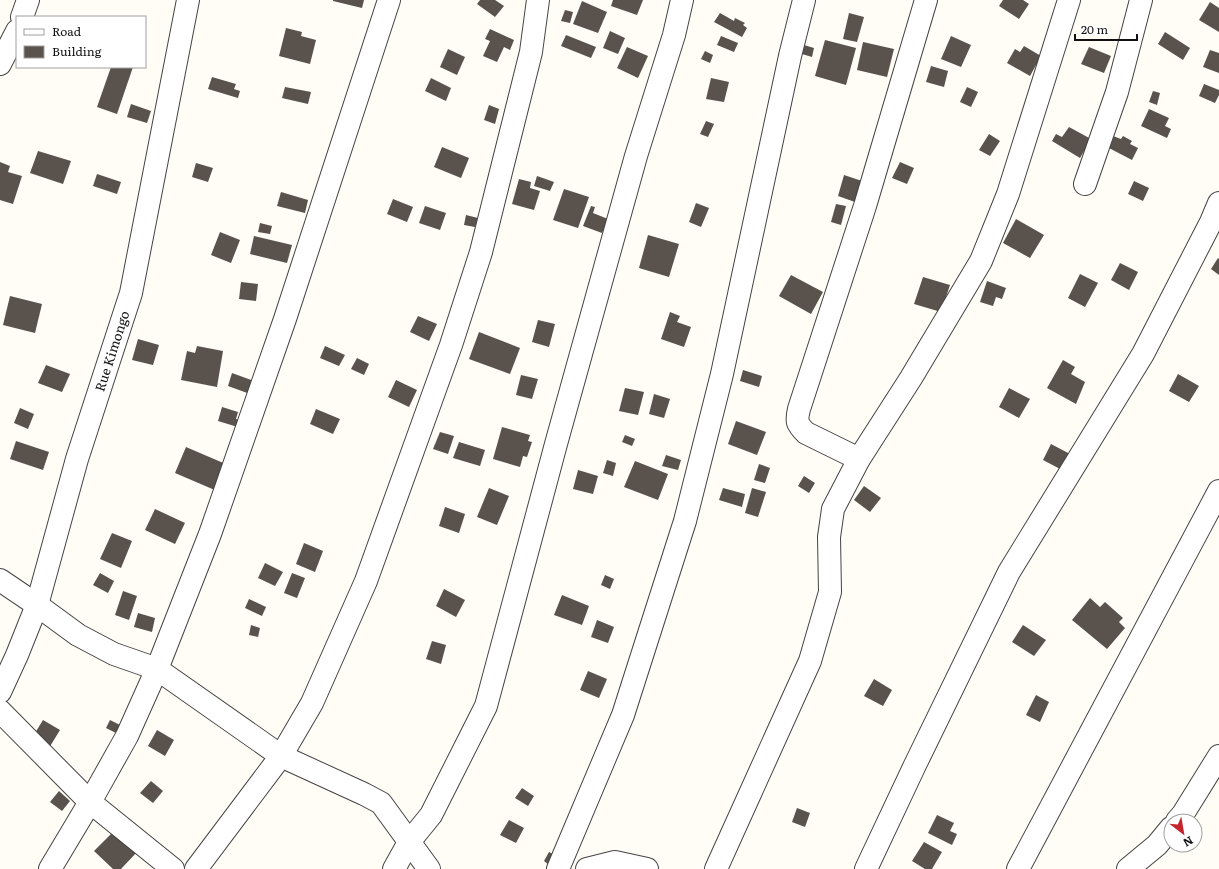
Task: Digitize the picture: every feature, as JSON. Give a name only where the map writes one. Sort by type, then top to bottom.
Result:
[{"type":"street","points":[[22,16],[28,0]]},
{"type":"street","name":"Rue Kimongo","points":[[0,692],[37,605],[77,459],[131,293],[188,0]]},
{"type":"street","points":[[50,869],[127,736],[157,669],[210,534],[282,327],[389,0]]},
{"type":"street","points":[[196,869],[281,756],[312,703],[366,581],[451,345],[483,244],[531,52],[538,0]]},
{"type":"street","points":[[394,869],[409,842],[431,815],[486,706],[556,444],[636,156],[674,35],[682,0]]},
{"type":"street","points":[[558,869],[623,715],[685,521],[722,374],[790,56],[804,0]]},
{"type":"street","points":[[859,459],[806,433],[800,427],[797,420],[799,409],[865,206],[926,0]]},
{"type":"street","points":[[716,869],[810,661],[830,592],[829,537],[833,509],[859,459],[911,378],[981,261],[1008,194],[1069,0]]},
{"type":"street","points":[[1085,184],[1117,92],[1141,0]]},
{"type":"street","points":[[0,64],[16,33]]},
{"type":"street","points":[[866,869],[1009,572],[1143,354],[1211,222],[1219,203]]},
{"type":"street","points":[[1018,869],[1219,491]]},
{"type":"street","points":[[0,580],[78,635],[114,654],[157,669],[281,756],[381,803],[429,869]]},
{"type":"street","points":[[0,711],[90,802],[173,869]]},
{"type":"street","points":[[1184,813],[1219,756]]},
{"type":"street","points":[[1128,869],[1157,845],[1163,838]]},
{"type":"street","points":[[588,869],[615,862],[647,869]]},
{"type":"building","points":[[333,0],[364,0],[362,8]]},
{"type":"building","points":[[480,0],[495,0],[504,6],[495,17],[477,4]]},
{"type":"building","points":[[613,0],[643,0],[637,15],[611,6]]},
{"type":"building","points":[[1003,0],[1023,0],[1029,4],[1019,19],[999,6]]},
{"type":"building","points":[[582,1],[607,12],[598,33],[573,24]]},
{"type":"building","points":[[1210,2],[1219,8],[1219,32],[1199,20]]},
{"type":"building","points":[[565,10],[573,12],[570,23],[561,21]]},
{"type":"building","points":[[720,13],[734,21],[735,18],[745,23],[743,25],[747,28],[742,37],[714,22]]},
{"type":"building","points":[[849,13],[864,17],[857,42],[843,39]]},
{"type":"building","points":[[286,28],[302,32],[301,36],[316,40],[310,64],[279,56]]},
{"type":"building","points":[[490,29],[514,40],[510,50],[504,47],[497,62],[483,56],[490,41],[485,39]]},
{"type":"building","points":[[610,31],[625,38],[618,54],[603,48]]},
{"type":"building","points":[[1165,32],[1190,48],[1183,60],[1158,44]]},
{"type":"building","points":[[566,35],[596,47],[591,58],[561,46]]},
{"type":"building","points":[[721,36],[738,43],[734,52],[717,45]]},
{"type":"building","points":[[951,36],[971,45],[961,67],[941,59]]},
{"type":"building","points":[[825,40],[856,48],[846,85],[815,76]]},
{"type":"building","points":[[863,42],[894,49],[887,77],[857,70]]},
{"type":"building","points":[[804,45],[814,48],[812,57],[802,54]]},
{"type":"building","points":[[1024,46],[1041,56],[1030,76],[1007,63],[1015,49],[1020,52]]},
{"type":"building","points":[[627,47],[648,56],[638,78],[617,68]]},
{"type":"building","points":[[1089,47],[1111,56],[1104,73],[1081,64]]},
{"type":"building","points":[[448,49],[465,57],[457,75],[440,67]]},
{"type":"building","points":[[1210,50],[1219,53],[1219,73],[1203,67]]},
{"type":"building","points":[[705,51],[713,55],[710,63],[701,59]]},
{"type":"building","points":[[931,66],[948,71],[944,87],[926,82]]},
{"type":"building","points":[[111,68],[133,68],[117,114],[97,107]]},
{"type":"building","points":[[212,77],[236,84],[234,89],[240,91],[238,98],[208,89]]},
{"type":"building","points":[[431,78],[451,88],[446,101],[425,91]]},
{"type":"building","points":[[711,78],[729,82],[724,102],[706,99]]},
{"type":"building","points":[[1204,84],[1219,90],[1219,95],[1215,103],[1199,96]]},
{"type":"building","points":[[285,87],[311,92],[308,104],[282,98]]},
{"type":"building","points":[[967,87],[978,92],[971,107],[960,102]]},
{"type":"building","points":[[1153,91],[1160,93],[1157,105],[1149,102]]},
{"type":"building","points":[[131,104],[151,111],[147,123],[127,117]]},
{"type":"building","points":[[489,105],[499,109],[495,124],[484,120]]},
{"type":"building","points":[[1149,109],[1169,118],[1165,126],[1171,129],[1167,138],[1141,126]]},
{"type":"building","points":[[706,121],[714,124],[708,137],[700,134]]},
{"type":"building","points":[[1069,127],[1091,139],[1080,158],[1052,141],[1056,134],[1062,137]]},
{"type":"building","points":[[989,134],[1000,141],[990,156],[979,150]]},
{"type":"building","points":[[1113,136],[1121,139],[1123,136],[1132,141],[1130,144],[1138,148],[1132,160],[1107,147]]},
{"type":"building","points":[[442,147],[469,158],[461,178],[434,167]]},
{"type":"building","points":[[38,151],[71,161],[63,184],[30,173]]},
{"type":"building","points":[[0,162],[10,166],[8,172],[22,176],[13,204],[0,200]]},
{"type":"building","points":[[900,162],[914,168],[907,184],[892,178]]},
{"type":"building","points":[[196,163],[213,168],[208,182],[192,177]]},
{"type":"building","points":[[97,174],[121,182],[117,194],[93,186]]},
{"type":"building","points":[[844,175],[862,181],[855,202],[838,196]]},
{"type":"building","points":[[537,176],[554,182],[550,191],[534,186]]},
{"type":"building","points":[[519,179],[531,182],[530,188],[540,191],[534,210],[512,204]]},
{"type":"building","points":[[1134,181],[1149,188],[1143,201],[1128,194]]},
{"type":"building","points":[[564,189],[589,197],[578,228],[553,220]]},
{"type":"building","points":[[281,192],[308,200],[305,213],[277,206]]},
{"type":"building","points":[[393,199],[413,207],[407,222],[387,214]]},
{"type":"building","points":[[696,203],[709,208],[701,227],[689,222]]},
{"type":"building","points":[[836,204],[846,206],[841,225],[831,222]]},
{"type":"building","points":[[425,206],[446,213],[440,230],[419,223]]},
{"type":"building","points":[[591,206],[595,207],[593,213],[608,219],[602,233],[583,226]]},
{"type":"building","points":[[466,215],[478,218],[475,227],[464,225]]},
{"type":"building","points":[[1016,219],[1044,235],[1030,258],[1003,243]]},
{"type":"building","points":[[260,223],[272,226],[270,234],[258,232]]},
{"type":"building","points":[[220,232],[240,240],[231,263],[211,255]]},
{"type":"building","points":[[648,235],[679,244],[669,277],[639,268]]},
{"type":"building","points":[[254,236],[292,245],[287,263],[250,254]]},
{"type":"building","points":[[1218,258],[1219,259],[1219,275],[1211,269]]},
{"type":"building","points":[[1120,263],[1138,272],[1129,290],[1111,280]]},
{"type":"building","points":[[1080,274],[1098,283],[1085,307],[1068,298]]},
{"type":"building","points":[[791,275],[823,292],[811,314],[779,296]]},
{"type":"building","points":[[923,277],[950,285],[941,312],[914,304]]},
{"type":"building","points":[[987,281],[1006,288],[1002,299],[996,297],[993,306],[980,302]]},
{"type":"building","points":[[241,282],[258,284],[256,301],[239,299]]},
{"type":"building","points":[[10,296],[42,304],[35,333],[3,325]]},
{"type":"building","points":[[670,312],[680,316],[677,322],[691,327],[684,347],[661,339]]},
{"type":"building","points":[[418,316],[437,324],[429,341],[410,332]]},
{"type":"building","points":[[538,320],[555,324],[549,347],[532,342]]},
{"type":"building","points":[[479,332],[520,348],[510,374],[469,359]]},
{"type":"building","points":[[138,339],[159,345],[153,365],[132,360]]},
{"type":"building","points":[[197,346],[223,351],[217,387],[181,380],[187,351],[195,353]]},
{"type":"building","points":[[325,346],[345,355],[339,366],[320,358]]},
{"type":"building","points":[[357,358],[369,364],[364,375],[351,369]]},
{"type":"building","points":[[1063,360],[1075,367],[1071,374],[1085,382],[1076,404],[1047,388]]},
{"type":"building","points":[[46,365],[70,374],[62,392],[38,383]]},
{"type":"building","points":[[743,370],[762,376],[759,387],[740,381]]},
{"type":"building","points":[[232,373],[254,381],[250,394],[228,386]]},
{"type":"building","points":[[1178,374],[1199,386],[1189,402],[1169,391]]},
{"type":"building","points":[[521,375],[538,379],[532,399],[516,395]]},
{"type":"building","points":[[396,380],[417,390],[409,407],[388,397]]},
{"type":"building","points":[[625,388],[644,392],[638,415],[619,411]]},
{"type":"building","points":[[1009,388],[1030,399],[1019,418],[999,407]]},
{"type":"building","points":[[654,394],[670,399],[664,418],[649,414]]},
{"type":"building","points":[[222,407],[238,412],[236,419],[243,421],[241,428],[218,421]]},
{"type":"building","points":[[20,408],[34,414],[28,429],[14,423]]},
{"type":"building","points":[[316,409],[340,419],[333,434],[310,424]]},
{"type":"building","points":[[736,421],[766,432],[757,455],[728,444]]},
{"type":"building","points":[[502,427],[530,435],[528,441],[532,442],[527,457],[523,456],[520,467],[493,459]]},
{"type":"building","points":[[440,432],[454,436],[448,454],[433,449]]},
{"type":"building","points":[[625,435],[635,439],[632,446],[622,442]]},
{"type":"building","points":[[16,441],[49,452],[43,470],[10,459]]},
{"type":"building","points":[[459,442],[485,450],[480,466],[453,458]]},
{"type":"building","points":[[1051,444],[1070,454],[1062,470],[1043,460]]},
{"type":"building","points":[[186,447],[228,465],[217,491],[175,473]]},
{"type":"building","points":[[666,455],[681,460],[678,470],[662,466]]},
{"type":"building","points":[[607,460],[616,463],[613,476],[603,473]]},
{"type":"building","points":[[635,461],[668,474],[658,500],[624,487]]},
{"type":"building","points":[[759,464],[770,468],[765,483],[754,480]]},
{"type":"building","points":[[578,470],[598,476],[593,494],[573,489]]},
{"type":"building","points":[[804,476],[815,483],[809,493],[798,486]]},
{"type":"building","points":[[864,486],[881,498],[870,512],[854,500]]},
{"type":"building","points":[[489,488],[509,496],[497,525],[477,517]]},
{"type":"building","points":[[723,488],[745,494],[742,507],[719,500]]},
{"type":"building","points":[[752,488],[766,492],[758,517],[745,513]]},
{"type":"building","points":[[445,507],[465,514],[459,533],[439,526]]},
{"type":"building","points":[[155,509],[185,523],[175,544],[145,530]]},
{"type":"building","points":[[112,533],[132,541],[121,568],[100,559]]},
{"type":"building","points":[[304,543],[323,551],[315,572],[296,564]]},
{"type":"building","points":[[265,563],[283,572],[275,586],[258,578]]},
{"type":"building","points":[[100,573],[114,581],[108,593],[93,585]]},
{"type":"building","points":[[292,573],[305,578],[297,598],[284,593]]},
{"type":"building","points":[[605,575],[614,579],[610,589],[601,585]]},
{"type":"building","points":[[444,589],[465,600],[456,617],[436,606]]},
{"type":"building","points":[[123,591],[137,596],[129,620],[115,615]]},
{"type":"building","points":[[562,595],[589,606],[582,625],[554,615]]},
{"type":"building","points":[[1090,598],[1100,607],[1105,602],[1123,618],[1119,622],[1125,628],[1107,649],[1072,620]]},
{"type":"building","points":[[249,599],[266,607],[262,616],[245,608]]},
{"type":"building","points":[[138,613],[155,618],[152,632],[134,627]]},
{"type":"building","points":[[597,620],[614,627],[608,643],[591,637]]},
{"type":"building","points":[[251,625],[260,628],[258,637],[249,635]]},
{"type":"building","points":[[1023,625],[1046,640],[1034,656],[1012,642]]},
{"type":"building","points":[[432,641],[446,645],[441,664],[426,659]]},
{"type":"building","points":[[588,671],[607,679],[599,698],[580,690]]},
{"type":"building","points":[[874,679],[892,690],[883,706],[864,696]]},
{"type":"building","points":[[1036,695],[1049,702],[1040,722],[1026,715]]},
{"type":"building","points":[[43,720],[60,730],[49,748],[32,738]]},
{"type":"building","points":[[110,720],[120,725],[116,733],[106,728]]},
{"type":"building","points":[[157,730],[174,740],[165,756],[148,746]]},
{"type":"building","points":[[151,781],[163,791],[153,803],[140,793]]},
{"type":"building","points":[[522,788],[534,796],[528,806],[515,798]]},
{"type":"building","points":[[59,791],[70,801],[62,811],[50,802]]},
{"type":"building","points":[[797,808],[810,813],[805,827],[792,822]]},
{"type":"building","points":[[937,815],[954,823],[950,831],[957,834],[952,845],[928,833]]},
{"type":"building","points":[[509,820],[524,828],[516,843],[500,835]]},
{"type":"building","points":[[114,831],[137,852],[121,869],[113,869],[94,851]]},
{"type":"building","points":[[924,842],[942,852],[932,869],[925,869],[912,861]]},
{"type":"building","points":[[549,852],[555,855],[549,865],[544,861]]}]
